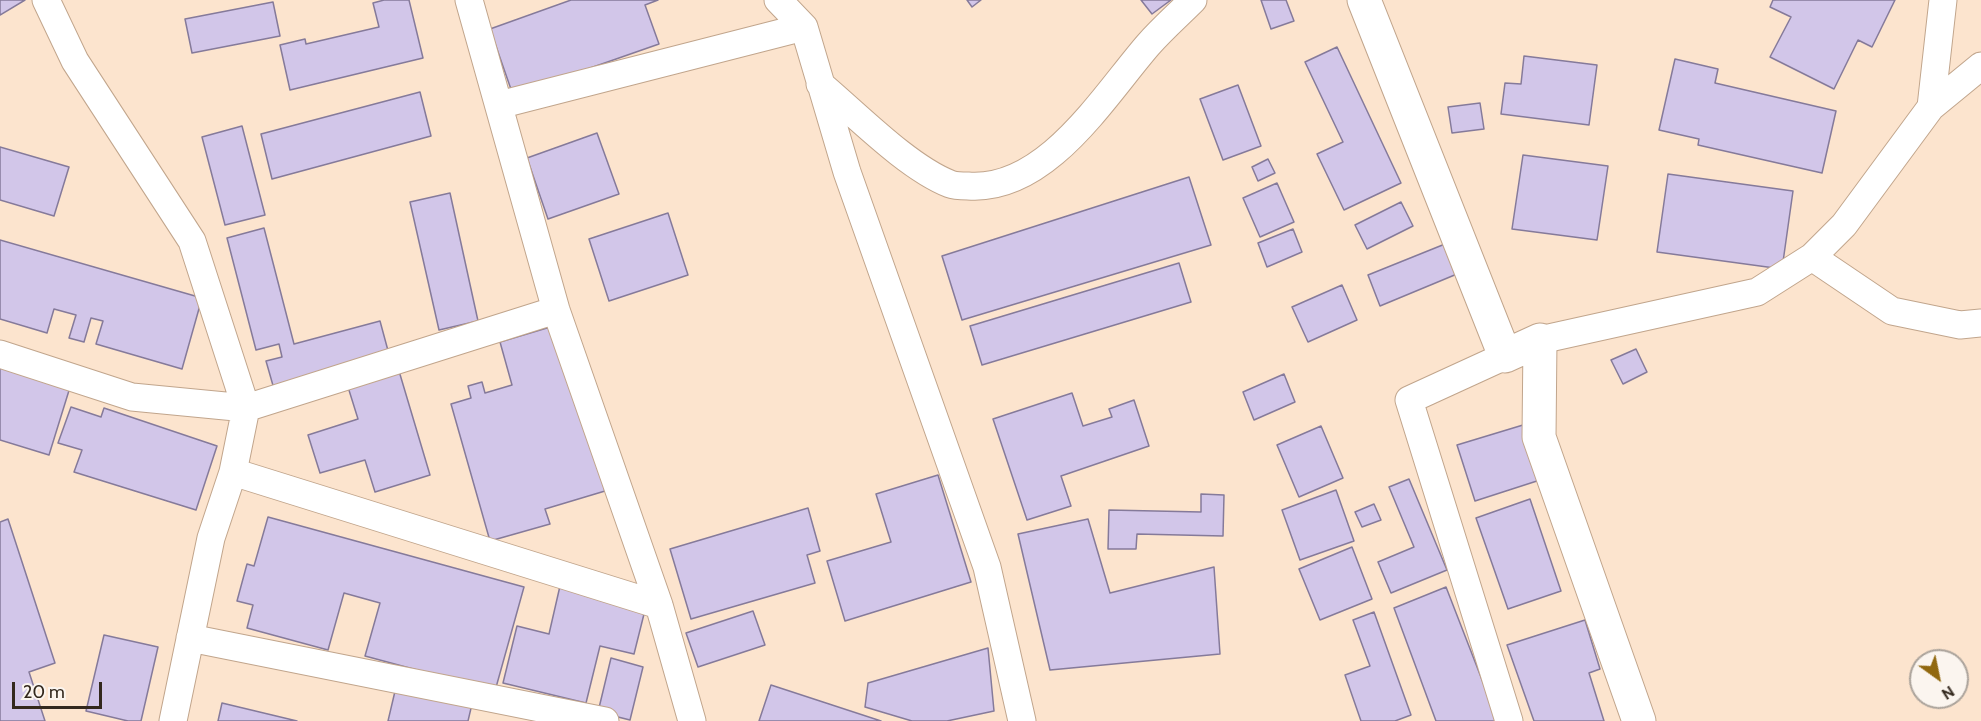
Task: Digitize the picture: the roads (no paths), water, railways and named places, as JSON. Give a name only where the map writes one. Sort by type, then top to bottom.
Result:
[{"type":"main road","points":[[1364,4],[1505,357],[1540,340],[1539,437],[1639,721]]},
{"type":"street","points":[[46,0],[75,61],[192,241],[246,408],[233,472],[211,538],[173,721]]},
{"type":"street","points":[[469,0],[556,310],[659,604],[692,721]]},
{"type":"street","points":[[778,0],[804,27],[847,172],[987,567],[1022,721]]},
{"type":"street","points":[[820,84],[914,163],[951,185],[982,187],[1007,181],[1037,165],[1076,132],[1149,44],[1193,0]]},
{"type":"street","points":[[1931,107],[1943,0]]},
{"type":"street","points":[[500,105],[804,27]]},
{"type":"street","points":[[1540,340],[1757,292],[1812,257],[1844,225],[1931,107],[1981,66]]},
{"type":"street","points":[[1812,257],[1892,311],[1960,325],[1981,323]]},
{"type":"street","points":[[0,354],[132,397],[246,408],[556,310]]},
{"type":"street","points":[[1505,357],[1409,400],[1509,721]]},
{"type":"street","points":[[233,472],[659,604]]},
{"type":"street","points":[[190,638],[605,721]]}]
